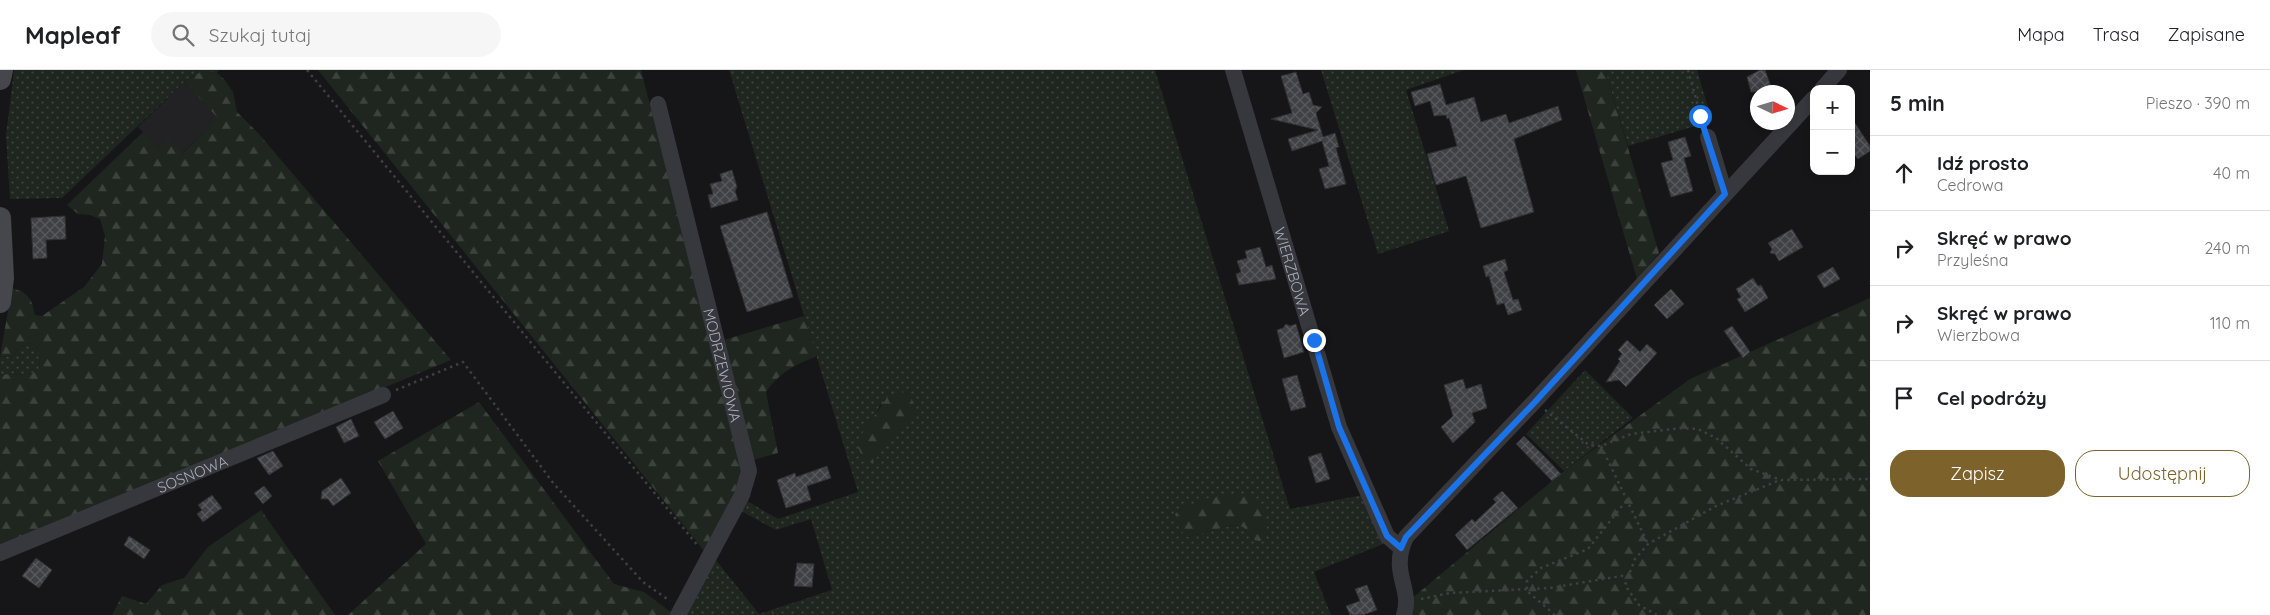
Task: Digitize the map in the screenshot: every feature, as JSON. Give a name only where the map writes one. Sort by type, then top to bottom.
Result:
[{"type":"main road","points":[[0,80],[2,70]]},
{"type":"main road","points":[[0,218],[3,278],[0,302]]},
{"type":"street","name":"WIERZBOWA","points":[[1233,70],[1339,427],[1387,536],[1401,548]]},
{"type":"street","points":[[1826,85],[1839,70]]},
{"type":"street","points":[[1405,610],[1398,565],[1401,548],[1406,537],[1535,402],[1810,102]]},
{"type":"street","name":"MODRZEWIOWA","points":[[658,104],[749,471],[742,495],[680,612]]},
{"type":"street","points":[[1708,137],[1725,194]]},
{"type":"street","name":"SOSNOWA","points":[[0,553],[383,395]]},
{"type":"path","points":[[307,70],[708,557]]},
{"type":"path","points":[[1688,70],[1708,137]]},
{"type":"path","points":[[383,395],[463,362],[554,484],[643,582],[680,612]]},
{"type":"path","points":[[1535,402],[1589,445],[1601,446],[1631,434],[1681,428],[1698,429],[1716,438],[1751,469],[1781,480]]},
{"type":"path","points":[[1601,446],[1648,544]]},
{"type":"path","points":[[1657,615],[1639,605],[1625,584],[1635,559],[1648,544],[1716,506],[1781,480],[1870,478]]},
{"type":"path","points":[[1555,615],[1527,591],[1527,581],[1541,568],[1588,548],[1626,501]]},
{"type":"path","points":[[1405,610],[1424,598],[1450,593],[1527,591],[1627,575]]},
{"type":"shaded area","points":[[184,82],[219,118],[182,153],[159,149],[138,127]]},
{"type":"green space","points":[[14,70],[219,70],[217,73],[200,73],[184,82],[62,198],[10,199],[6,136]]},
{"type":"green space","points":[[318,70],[641,70],[745,478],[705,552]]},
{"type":"green space","points":[[729,70],[1155,70],[1290,509],[1363,495],[1383,544],[1314,572],[1331,615],[682,615],[715,559],[759,614],[832,590],[811,519],[776,530],[741,511],[747,501],[778,519],[858,492]],"holes":[[[880,405],[916,412],[870,426]],[[1260,504],[1254,540],[1243,527],[1233,525],[1187,537]]]},
{"type":"green space","points":[[1321,70],[1464,70],[1406,90],[1449,231],[1378,254]]},
{"type":"green space","points":[[1576,70],[1605,70],[1659,253],[1637,279]]},
{"type":"green space","points":[[1605,70],[1697,70],[1712,121],[1628,146]]},
{"type":"green space","points":[[202,71],[217,73],[224,79],[233,92],[237,112],[259,134],[451,360],[0,546],[0,376],[33,373],[38,371],[40,363],[36,346],[31,343],[19,348],[13,356],[0,357],[12,288],[29,297],[35,315],[42,316],[84,287],[102,264],[105,236],[100,219],[90,215],[78,214],[67,205],[143,132],[159,149],[168,139],[183,153],[218,118],[184,82]]},
{"type":"green space","points":[[1870,298],[1870,615],[1411,615],[1414,612],[1410,600],[1564,471],[1690,379]]},
{"type":"green space","points":[[804,316],[817,356],[789,370],[777,379],[766,392],[778,453],[753,460],[724,340]]},
{"type":"green space","points":[[31,343],[36,346],[40,363],[38,371],[29,374],[0,376],[0,357],[13,356],[19,348]]},
{"type":"green space","points":[[1585,370],[1633,418],[1564,471],[1526,434]]},
{"type":"green space","points":[[902,392],[911,396],[916,412],[872,463],[864,461],[858,447],[859,438],[889,395]]},
{"type":"green space","points":[[479,402],[614,584],[644,592],[671,612],[670,615],[348,615],[426,544],[378,461]]},
{"type":"green space","points":[[1250,493],[1262,507],[1267,527],[1265,538],[1260,541],[1254,540],[1243,527],[1233,525],[1187,537],[1183,534],[1175,514],[1184,508],[1202,500]]},
{"type":"green space","points":[[261,510],[335,615],[112,615],[122,596],[146,604],[162,585],[184,578],[208,547]]},
{"type":"building","points":[[1760,70],[1765,70],[1770,85],[1750,85],[1750,88],[1747,77]]},
{"type":"building","points":[[1296,72],[1303,94],[1309,92],[1313,105],[1322,107],[1316,113],[1323,137],[1335,133],[1339,147],[1336,148],[1346,184],[1325,189],[1319,169],[1329,166],[1322,141],[1292,151],[1288,139],[1318,130],[1271,119],[1292,113],[1281,76]]},
{"type":"building","points":[[1440,84],[1446,105],[1474,97],[1481,122],[1506,114],[1509,123],[1558,106],[1562,120],[1514,139],[1534,212],[1481,228],[1466,176],[1436,185],[1427,154],[1457,146],[1449,118],[1447,119],[1446,115],[1434,116],[1430,101],[1415,106],[1411,92]]},
{"type":"building","points":[[1855,123],[1870,146],[1870,151],[1858,159],[1855,155]]},
{"type":"building","points":[[1685,137],[1691,156],[1684,158],[1693,191],[1671,197],[1661,163],[1673,160],[1668,142]]},
{"type":"building","points":[[732,170],[737,187],[735,191],[738,200],[711,208],[708,195],[713,194],[710,184],[722,181],[720,174]]},
{"type":"building","points":[[767,212],[793,297],[747,312],[720,226]]},
{"type":"building","points":[[65,216],[66,239],[46,240],[47,258],[33,259],[31,218]]},
{"type":"building","points":[[1792,229],[1803,247],[1779,261],[1775,254],[1770,253],[1772,249],[1768,243]]},
{"type":"building","points":[[1260,247],[1266,267],[1272,265],[1276,279],[1239,285],[1236,274],[1241,272],[1237,261],[1247,258],[1245,251]]},
{"type":"building","points":[[1505,259],[1508,270],[1504,272],[1513,300],[1518,299],[1522,310],[1508,315],[1504,303],[1497,305],[1489,276],[1486,277],[1483,266]]},
{"type":"building","points":[[1833,267],[1840,279],[1824,288],[1817,276]]},
{"type":"building","points":[[1753,278],[1758,286],[1761,285],[1768,298],[1745,312],[1737,299],[1741,297],[1736,289]]},
{"type":"building","points":[[1671,289],[1684,304],[1667,319],[1654,305]]},
{"type":"building","points":[[1286,324],[1290,326],[1296,324],[1304,352],[1284,358],[1277,330],[1283,328]]},
{"type":"building","points":[[1732,326],[1750,352],[1743,358],[1724,331]]},
{"type":"building","points":[[1627,340],[1640,352],[1647,344],[1657,353],[1626,387],[1619,380],[1606,382],[1620,361],[1618,359],[1622,354],[1618,350]]},
{"type":"building","points":[[1297,375],[1306,407],[1291,411],[1282,379]]},
{"type":"building","points":[[1463,379],[1466,389],[1481,384],[1487,408],[1472,413],[1475,422],[1453,443],[1441,427],[1453,416],[1444,385]]},
{"type":"building","points":[[393,411],[403,428],[385,439],[374,422]]},
{"type":"building","points":[[351,419],[359,436],[344,443],[336,427]]},
{"type":"building","points":[[1524,436],[1561,474],[1552,481],[1516,444]]},
{"type":"building","points":[[273,451],[283,466],[269,475],[257,458]]},
{"type":"building","points":[[1321,453],[1330,479],[1316,483],[1308,457]]},
{"type":"building","points":[[827,466],[831,478],[807,486],[811,500],[786,508],[777,480],[795,473],[796,477]]},
{"type":"building","points":[[341,478],[351,493],[333,506],[328,499],[321,499],[322,491]]},
{"type":"building","points":[[264,486],[272,496],[263,504],[254,493]]},
{"type":"building","points":[[1502,491],[1518,508],[1467,550],[1455,535],[1472,519],[1475,522],[1496,502],[1493,499]]},
{"type":"building","points":[[212,495],[222,508],[203,522],[197,514],[202,510],[198,505]]},
{"type":"building","points":[[129,536],[150,550],[144,559],[124,545]]},
{"type":"building","points":[[36,558],[52,570],[39,588],[22,576]]},
{"type":"building","points":[[797,563],[814,564],[812,587],[794,586]]},
{"type":"building","points":[[1367,585],[1377,610],[1363,615],[1350,615],[1346,606],[1360,601],[1355,589]]},
{"type":"route","points":[[1314,340],[1339,427],[1387,536],[1401,548],[1406,537],[1535,402],[1725,194],[1700,116]]}]
